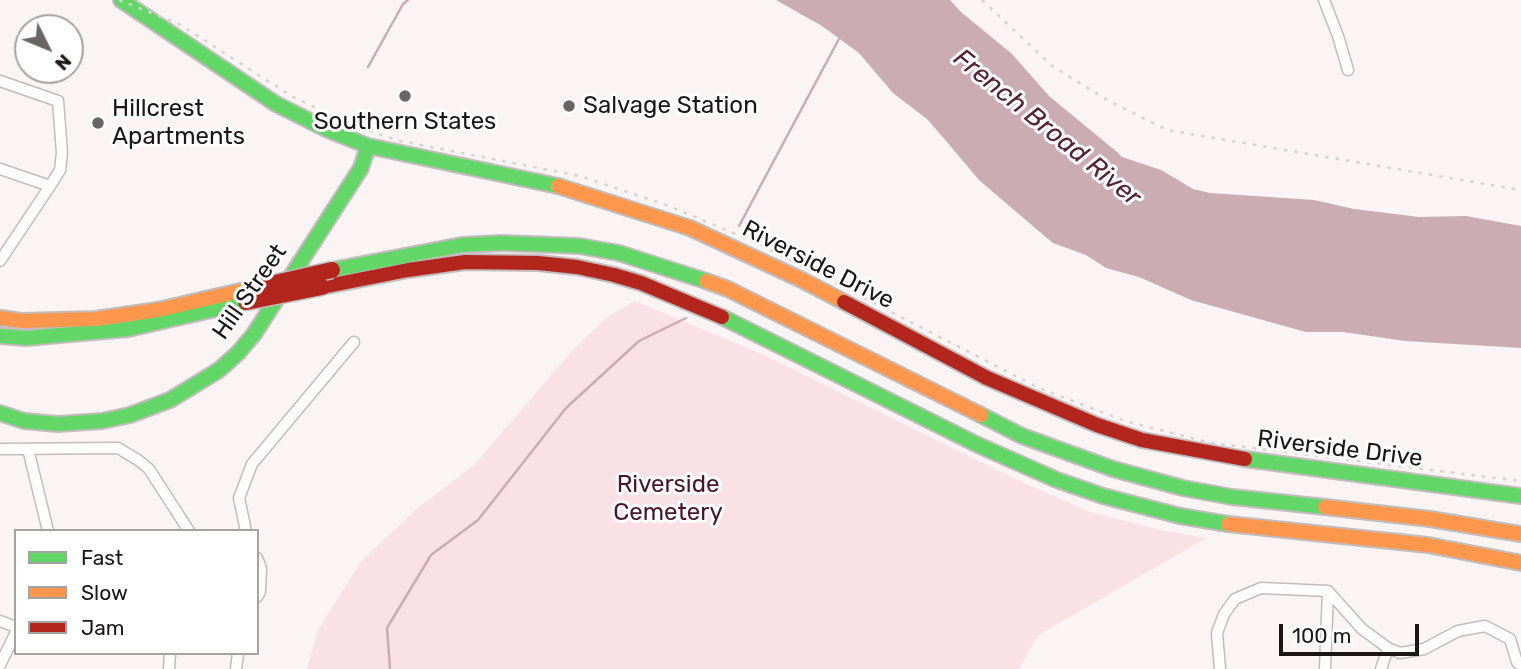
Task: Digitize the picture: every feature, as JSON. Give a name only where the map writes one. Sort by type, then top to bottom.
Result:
[{"type":"main road","name":"Riverside Drive","points":[[121,0],[276,103],[322,127],[368,146],[569,188],[690,228],[802,280],[1020,394],[1097,425],[1182,450],[1521,496]]},
{"type":"main road","name":"Hill Street","points":[[0,413],[24,421],[83,424],[130,415],[170,400],[219,370],[254,334],[361,168],[368,146]]},
{"type":"main road","points":[[0,318],[22,321],[96,319],[158,310],[332,270],[439,249],[501,243],[579,246],[619,253],[684,272],[728,289],[1022,436],[1113,469],[1183,488],[1232,497],[1430,519],[1521,534]]},
{"type":"main road","points":[[0,336],[26,338],[128,329],[408,270],[477,262],[577,267],[652,287],[711,311],[978,445],[1057,480],[1103,496],[1180,516],[1225,524],[1427,545],[1521,563]]},
{"type":"street","points":[[1324,0],[1348,69]]},
{"type":"street","points":[[0,81],[58,101],[62,153],[60,170],[0,261]]},
{"type":"street","points":[[0,169],[50,186]]},
{"type":"street","points":[[247,529],[239,498],[252,464],[354,342]]},
{"type":"street","points":[[0,449],[118,448],[149,469],[188,529]]},
{"type":"street","points":[[28,449],[48,529]]},
{"type":"street","points":[[259,563],[259,594]]},
{"type":"street","points":[[1220,669],[1217,633],[1224,614],[1235,599],[1261,588],[1328,591],[1362,628],[1388,648],[1400,653],[1413,652],[1458,631],[1485,626],[1510,639],[1517,662],[1521,666]]},
{"type":"street","points":[[1325,669],[1328,591]]},
{"type":"street","points":[[0,665],[14,634]]},
{"type":"street","points":[[1381,669],[1388,648]]},
{"type":"green space","name":"Riverside Cemetery","points":[[635,301],[764,355],[1015,479],[1090,512],[1165,531],[1206,538],[1037,636],[1019,669],[307,669],[318,630],[362,560],[419,507],[474,465],[571,352],[607,317]]},
{"type":"water","name":"French Broad River","points":[[776,0],[950,0],[1012,54],[1049,96],[1122,157],[1161,170],[1193,189],[1210,193],[1314,200],[1354,209],[1419,217],[1466,216],[1521,226],[1521,348],[1405,341],[1343,332],[1306,332],[1191,300],[1139,277],[1106,268],[1086,255],[1053,243],[979,180],[927,119],[893,93],[859,53],[822,26]]},
{"type":"waterway","points":[[368,67],[403,4],[408,0]]},
{"type":"waterway","points":[[739,226],[840,37]]},
{"type":"waterway","points":[[390,669],[387,628],[431,555],[478,520],[566,408],[639,341],[686,318]]},
{"type":"railway","points":[[119,0],[179,24],[293,97],[360,128],[400,141],[580,176],[669,206],[757,243],[1039,388],[1125,421],[1211,443],[1521,481]]},
{"type":"railway","points":[[982,0],[1052,66],[1109,101],[1167,130],[1521,190]]},
{"type":"traffic: fast","points":[[121,0],[276,104],[328,130],[368,146],[558,186]]},
{"type":"traffic: fast","points":[[0,413],[24,421],[58,424],[102,421],[130,415],[170,400],[219,370],[254,334],[361,168],[368,146]]},
{"type":"traffic: fast","points":[[332,270],[462,245],[501,243],[579,246],[619,253],[706,281]]},
{"type":"traffic: fast","points":[[0,336],[26,338],[128,329],[246,302]]},
{"type":"traffic: fast","points":[[722,317],[978,445],[1057,480],[1103,496],[1180,516],[1228,524]]},
{"type":"traffic: fast","points":[[981,415],[1022,436],[1113,469],[1183,488],[1232,497],[1325,507]]},
{"type":"traffic: fast","points":[[1245,459],[1521,496]]},
{"type":"traffic: slow","points":[[558,186],[690,228],[844,302]]},
{"type":"traffic: slow","points":[[706,281],[728,289],[981,415]]},
{"type":"traffic: slow","points":[[0,318],[22,321],[96,319],[158,310],[262,286]]},
{"type":"traffic: slow","points":[[1325,507],[1430,519],[1521,534]]},
{"type":"traffic: slow","points":[[1228,524],[1428,545],[1521,563]]},
{"type":"traffic: jam","points":[[322,287],[465,262],[538,263],[577,267],[614,275],[641,283],[722,317]]},
{"type":"traffic: jam","points":[[262,286],[332,270]]},
{"type":"traffic: jam","points":[[246,302],[322,287]]},
{"type":"traffic: jam","points":[[844,302],[987,378],[1097,425],[1142,440],[1245,459]]},
{"type":"place","name":"Southern States","points":[[405,96]]},
{"type":"place","name":"Salvage Station","points":[[569,106]]},
{"type":"place","name":"Hillcrest Apartments","points":[[98,123]]}]
